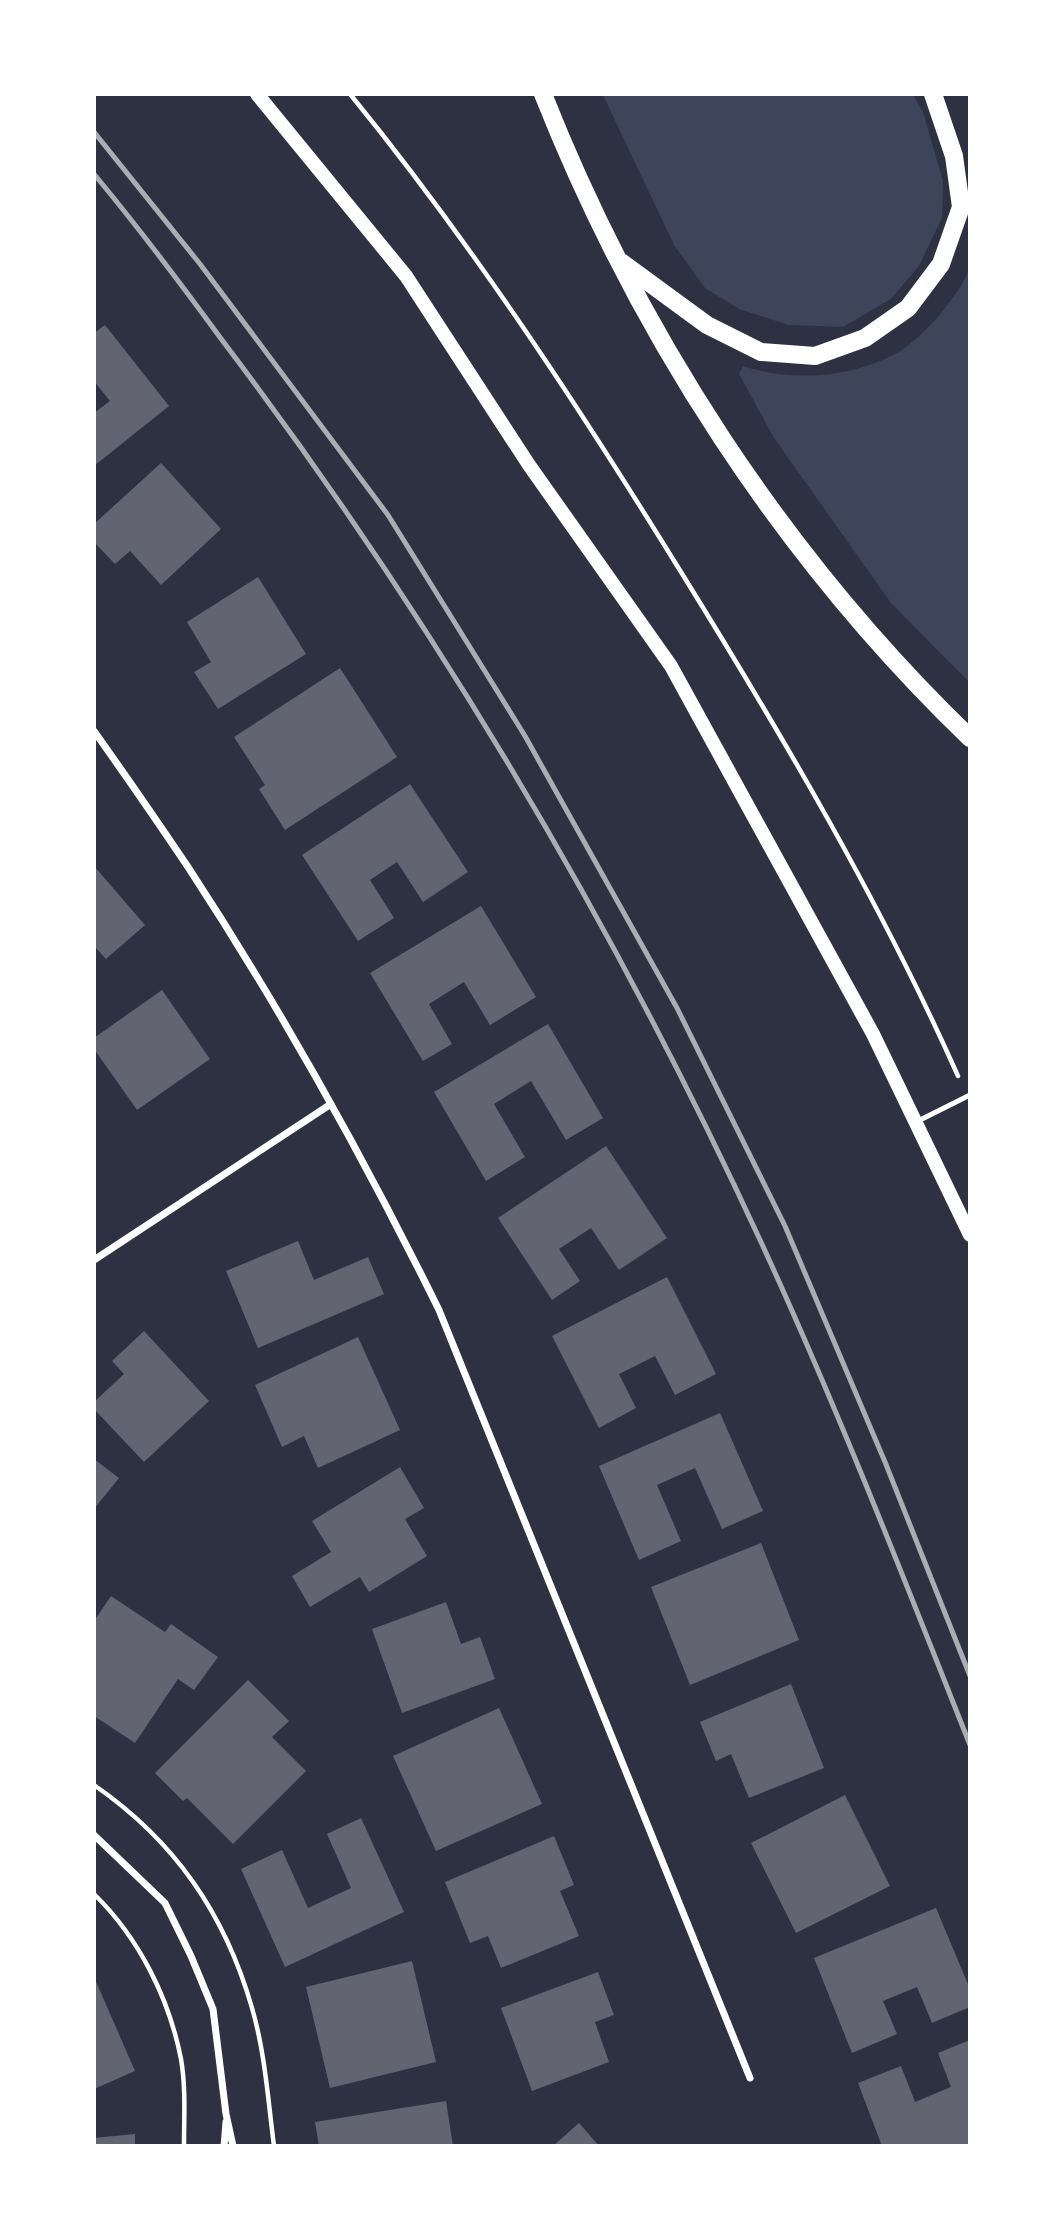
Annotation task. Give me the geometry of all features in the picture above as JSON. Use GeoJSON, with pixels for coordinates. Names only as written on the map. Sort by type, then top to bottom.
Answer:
{"type":"FeatureCollection","features":[{"type":"Feature","properties":{"kind":"main road"},"geometry":{"type":"LineString","coordinates":[[257,94],[406,276],[529,465],[671,666],[873,1034],[970,1235]]}},
{"type":"Feature","properties":{"kind":"main road"},"geometry":{"type":"LineString","coordinates":[[543,94],[616,258],[727,448],[789,534],[873,636],[970,738]]}},
{"type":"Feature","properties":{"kind":"main road"},"geometry":{"type":"LineString","coordinates":[[616,258],[707,325],[761,352],[815,356],[865,338],[908,308],[941,264],[961,207],[954,156],[933,94]]}},
{"type":"Feature","properties":{"kind":"street"},"geometry":{"type":"LineString","coordinates":[[94,731],[188,868],[331,1104],[397,1224],[439,1310],[750,2078]]}},
{"type":"Feature","properties":{"kind":"street"},"geometry":{"type":"LineString","coordinates":[[94,1260],[331,1104]]}},
{"type":"Feature","properties":{"kind":"street"},"geometry":{"type":"LineString","coordinates":[[94,1835],[165,1903],[191,1956],[214,2009],[226,2114],[233,2146]]}},
{"type":"Feature","properties":{"kind":"street"},"geometry":{"type":"LineString","coordinates":[[224,2146],[226,2114]]}},
{"type":"Feature","properties":{"kind":"lane"},"geometry":{"type":"LineString","coordinates":[[916,1123],[968,1095]]}},
{"type":"Feature","properties":{"kind":"path"},"geometry":{"type":"LineString","coordinates":[[350,94],[416,178],[539,349],[626,483],[771,718],[920,990],[968,1095]]}},
{"type":"Feature","properties":{"kind":"path"},"geometry":{"type":"LineString","coordinates":[[94,1894],[111,1910],[141,1953],[171,2019],[181,2061],[185,2098],[184,2146]]}},
{"type":"Feature","properties":{"kind":"shaded area"},"geometry":{"type":"Polygon","coordinates":[[[603,95],[913,95],[923,112],[943,181],[942,218],[919,266],[891,299],[843,327],[789,325],[739,309],[705,288],[674,245],[603,95]]]}},
{"type":"Feature","properties":{"kind":"shaded area"},"geometry":{"type":"Polygon","coordinates":[[[969,267],[969,682],[891,603],[774,438],[739,374],[743,366],[781,374],[821,375],[860,368],[897,353],[917,338],[943,310],[958,291],[969,267]]]}},
{"type":"Feature","properties":{"kind":"building"},"geometry":{"type":"Polygon","coordinates":[[[105,325],[169,406],[94,466],[94,413],[110,401],[94,381],[94,333],[105,325]]]}},
{"type":"Feature","properties":{"kind":"building"},"geometry":{"type":"Polygon","coordinates":[[[161,463],[221,529],[161,585],[130,551],[115,564],[94,542],[94,524],[161,463]]]}},
{"type":"Feature","properties":{"kind":"building"},"geometry":{"type":"Polygon","coordinates":[[[258,577],[306,654],[218,709],[194,672],[211,662],[187,622],[258,577]]]}},
{"type":"Feature","properties":{"kind":"building"},"geometry":{"type":"Polygon","coordinates":[[[340,668],[397,757],[285,830],[259,789],[265,785],[234,737],[340,668]]]}},
{"type":"Feature","properties":{"kind":"building"},"geometry":{"type":"Polygon","coordinates":[[[410,784],[468,872],[423,902],[397,862],[370,880],[394,918],[358,941],[302,855],[410,784]]]}},
{"type":"Feature","properties":{"kind":"building"},"geometry":{"type":"Polygon","coordinates":[[[94,866],[145,925],[106,959],[94,946],[94,866]]]}},
{"type":"Feature","properties":{"kind":"building"},"geometry":{"type":"Polygon","coordinates":[[[481,906],[536,997],[490,1025],[464,982],[429,1004],[452,1044],[423,1061],[370,973],[481,906]]]}},
{"type":"Feature","properties":{"kind":"building"},"geometry":{"type":"Polygon","coordinates":[[[162,990],[210,1059],[137,1110],[94,1049],[94,1038],[162,990]]]}},
{"type":"Feature","properties":{"kind":"building"},"geometry":{"type":"Polygon","coordinates":[[[548,1024],[603,1118],[566,1140],[531,1081],[494,1104],[525,1157],[486,1181],[434,1092],[548,1024]]]}},
{"type":"Feature","properties":{"kind":"building"},"geometry":{"type":"Polygon","coordinates":[[[606,1146],[667,1238],[619,1270],[591,1228],[559,1249],[580,1281],[552,1300],[498,1218],[606,1146]]]}},
{"type":"Feature","properties":{"kind":"building"},"geometry":{"type":"Polygon","coordinates":[[[298,1241],[314,1280],[368,1257],[384,1294],[258,1348],[226,1271],[298,1241]]]}},
{"type":"Feature","properties":{"kind":"building"},"geometry":{"type":"Polygon","coordinates":[[[667,1277],[716,1374],[675,1395],[655,1356],[619,1374],[636,1408],[599,1428],[552,1336],[667,1277]]]}},
{"type":"Feature","properties":{"kind":"building"},"geometry":{"type":"Polygon","coordinates":[[[144,1331],[209,1401],[144,1462],[94,1409],[94,1402],[124,1374],[112,1361],[144,1331]]]}},
{"type":"Feature","properties":{"kind":"building"},"geometry":{"type":"Polygon","coordinates":[[[358,1337],[400,1430],[318,1468],[304,1436],[282,1447],[255,1385],[358,1337]]]}},
{"type":"Feature","properties":{"kind":"building"},"geometry":{"type":"Polygon","coordinates":[[[720,1413],[763,1511],[722,1529],[695,1468],[657,1485],[681,1541],[639,1560],[599,1466],[720,1413]]]}},
{"type":"Feature","properties":{"kind":"building"},"geometry":{"type":"Polygon","coordinates":[[[94,1459],[119,1478],[94,1509],[94,1459]]]}},
{"type":"Feature","properties":{"kind":"building"},"geometry":{"type":"Polygon","coordinates":[[[400,1467],[424,1508],[405,1519],[427,1556],[369,1592],[360,1577],[310,1607],[292,1576],[331,1552],[312,1521],[400,1467]]]}},
{"type":"Feature","properties":{"kind":"building"},"geometry":{"type":"Polygon","coordinates":[[[761,1543],[799,1640],[690,1685],[651,1587],[761,1543]]]}},
{"type":"Feature","properties":{"kind":"building"},"geometry":{"type":"Polygon","coordinates":[[[111,1596],[165,1632],[171,1624],[218,1657],[194,1690],[178,1679],[135,1743],[94,1716],[94,1621],[111,1596]]]}},
{"type":"Feature","properties":{"kind":"building"},"geometry":{"type":"Polygon","coordinates":[[[446,1602],[461,1644],[480,1637],[495,1679],[402,1713],[372,1629],[446,1602]]]}},
{"type":"Feature","properties":{"kind":"building"},"geometry":{"type":"Polygon","coordinates":[[[248,1680],[289,1721],[272,1737],[306,1771],[233,1844],[187,1798],[183,1801],[155,1773],[248,1680]]]}},
{"type":"Feature","properties":{"kind":"building"},"geometry":{"type":"Polygon","coordinates":[[[791,1684],[824,1768],[749,1798],[731,1754],[716,1761],[700,1722],[791,1684]]]}},
{"type":"Feature","properties":{"kind":"building"},"geometry":{"type":"Polygon","coordinates":[[[499,1708],[542,1804],[436,1851],[393,1756],[499,1708]]]}},
{"type":"Feature","properties":{"kind":"building"},"geometry":{"type":"Polygon","coordinates":[[[845,1795],[890,1886],[796,1933],[751,1843],[845,1795]]]}},
{"type":"Feature","properties":{"kind":"building"},"geometry":{"type":"Polygon","coordinates":[[[361,1818],[404,1912],[285,1967],[241,1869],[282,1850],[308,1908],[351,1888],[327,1834],[361,1818]]]}},
{"type":"Feature","properties":{"kind":"building"},"geometry":{"type":"Polygon","coordinates":[[[554,1836],[574,1885],[560,1891],[579,1936],[501,1968],[488,1936],[470,1943],[445,1882],[554,1836]]]}},
{"type":"Feature","properties":{"kind":"building"},"geometry":{"type":"Polygon","coordinates":[[[936,1908],[970,1989],[970,2007],[932,2023],[917,1987],[883,2001],[897,2034],[852,2053],[814,1958],[936,1908]]]}},
{"type":"Feature","properties":{"kind":"building"},"geometry":{"type":"Polygon","coordinates":[[[412,1961],[436,2062],[330,2088],[306,1987],[412,1961]]]}},
{"type":"Feature","properties":{"kind":"building"},"geometry":{"type":"Polygon","coordinates":[[[598,1972],[614,2015],[595,2022],[609,2062],[532,2091],[501,2008],[598,1972]]]}},
{"type":"Feature","properties":{"kind":"building"},"geometry":{"type":"Polygon","coordinates":[[[94,1977],[135,2071],[94,2089],[94,1977]]]}},
{"type":"Feature","properties":{"kind":"building"},"geometry":{"type":"Polygon","coordinates":[[[970,2040],[970,2146],[882,2146],[858,2083],[901,2066],[915,2102],[951,2087],[938,2053],[970,2040]]]}},
{"type":"Feature","properties":{"kind":"building"},"geometry":{"type":"Polygon","coordinates":[[[446,2101],[453,2146],[319,2146],[315,2122],[446,2101]]]}},
{"type":"Feature","properties":{"kind":"building"},"geometry":{"type":"Polygon","coordinates":[[[579,2123],[599,2146],[553,2146],[579,2123]]]}},
{"type":"Feature","properties":{"kind":"building"},"geometry":{"type":"Polygon","coordinates":[[[135,2134],[135,2146],[94,2146],[94,2138],[135,2134]]]}},
{"type":"Feature","properties":{"kind":"railway"},"geometry":{"type":"LineString","coordinates":[[94,132],[200,264],[388,515],[525,736],[677,1008],[785,1226],[885,1462],[970,1676]]}},
{"type":"Feature","properties":{"kind":"railway"},"geometry":{"type":"LineString","coordinates":[[94,174],[207,319],[375,554],[516,777],[582,891],[645,1006],[761,1242],[843,1429],[970,1745]]}}]}
